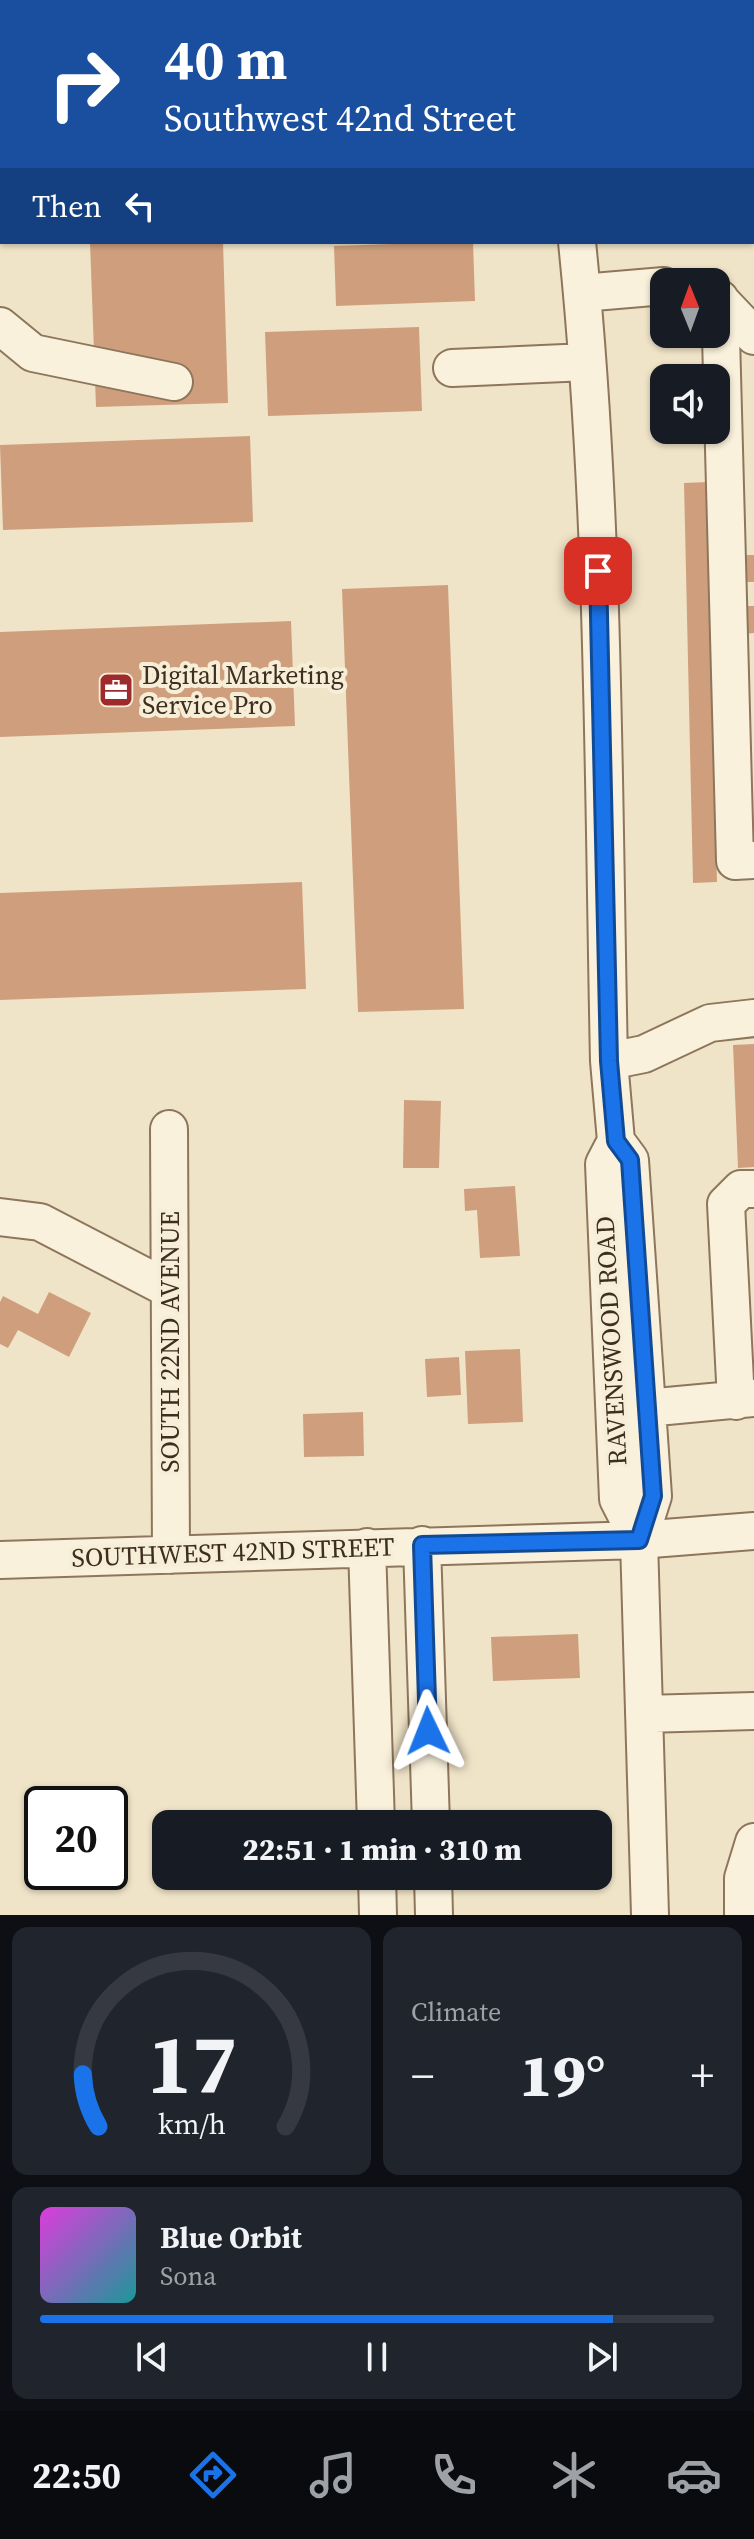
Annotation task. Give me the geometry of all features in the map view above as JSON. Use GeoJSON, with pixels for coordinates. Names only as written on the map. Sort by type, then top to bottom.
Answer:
{"type":"FeatureCollection","features":[{"type":"Feature","properties":{"kind":"street","name":"RAVENSWOOD ROAD"},"geometry":{"type":"LineString","coordinates":[[577,244],[598,541],[609,1061],[616,1141],[630,1160],[653,1496],[639,1540],[650,1915]]}},
{"type":"Feature","properties":{"kind":"street"},"geometry":{"type":"LineString","coordinates":[[582,293],[650,287]]}},
{"type":"Feature","properties":{"kind":"street"},"geometry":{"type":"LineString","coordinates":[[730,310],[754,336]]}},
{"type":"Feature","properties":{"kind":"street"},"geometry":{"type":"LineString","coordinates":[[0,326],[33,353],[174,382]]}},
{"type":"Feature","properties":{"kind":"street"},"geometry":{"type":"LineString","coordinates":[[720,348],[735,861],[754,860]]}},
{"type":"Feature","properties":{"kind":"street"},"geometry":{"type":"LineString","coordinates":[[452,368],[587,362]]}},
{"type":"Feature","properties":{"kind":"street"},"geometry":{"type":"LineString","coordinates":[[609,1061],[644,1054],[710,1023],[754,1018]]}},
{"type":"Feature","properties":{"kind":"street","name":"SOUTH 22ND AVENUE"},"geometry":{"type":"LineString","coordinates":[[169,1129],[171,1555]]}},
{"type":"Feature","properties":{"kind":"street","name":"RAVENSWOOD ROAD"},"geometry":{"type":"LineString","coordinates":[[616,1141],[604,1164],[604,1186],[618,1499],[639,1540]]}},
{"type":"Feature","properties":{"kind":"street"},"geometry":{"type":"LineString","coordinates":[[646,1408],[745,1399],[726,1204],[741,1189],[754,1189]]}},
{"type":"Feature","properties":{"kind":"street"},"geometry":{"type":"LineString","coordinates":[[0,1217],[40,1222],[169,1289]]}},
{"type":"Feature","properties":{"kind":"street","name":"SOUTHWEST 42ND STREET"},"geometry":{"type":"LineString","coordinates":[[0,1560],[639,1540],[754,1531]]}},
{"type":"Feature","properties":{"kind":"street"},"geometry":{"type":"LineString","coordinates":[[422,1545],[431,1810]]}},
{"type":"Feature","properties":{"kind":"street"},"geometry":{"type":"LineString","coordinates":[[367,1547],[376,1810]]}},
{"type":"Feature","properties":{"kind":"street"},"geometry":{"type":"LineString","coordinates":[[644,1714],[754,1711]]}},
{"type":"Feature","properties":{"kind":"street"},"geometry":{"type":"LineString","coordinates":[[743,1915],[743,1878],[754,1842]]}},
{"type":"Feature","properties":{"kind":"street"},"geometry":{"type":"LineString","coordinates":[[377,1890],[378,1915]]}},
{"type":"Feature","properties":{"kind":"street"},"geometry":{"type":"LineString","coordinates":[[433,1890],[434,1915]]}},
{"type":"Feature","properties":{"kind":"building"},"geometry":{"type":"Polygon","coordinates":[[[90,244],[223,244],[228,403],[96,407],[90,244]]]}},
{"type":"Feature","properties":{"kind":"building"},"geometry":{"type":"Polygon","coordinates":[[[473,244],[475,301],[336,306],[334,246],[473,244]]]}},
{"type":"Feature","properties":{"kind":"building"},"geometry":{"type":"Polygon","coordinates":[[[419,327],[422,411],[268,416],[265,332],[419,327]]]}},
{"type":"Feature","properties":{"kind":"building"},"geometry":{"type":"Polygon","coordinates":[[[250,436],[253,522],[3,530],[0,445],[250,436]]]}},
{"type":"Feature","properties":{"kind":"building"},"geometry":{"type":"Polygon","coordinates":[[[708,482],[717,882],[693,883],[684,483],[708,482]]]}},
{"type":"Feature","properties":{"kind":"building"},"geometry":{"type":"Polygon","coordinates":[[[741,555],[754,555],[754,582],[743,582],[741,555]]]}},
{"type":"Feature","properties":{"kind":"building"},"geometry":{"type":"Polygon","coordinates":[[[448,585],[464,1009],[358,1012],[342,589],[448,585]]]}},
{"type":"Feature","properties":{"kind":"building"},"geometry":{"type":"Polygon","coordinates":[[[744,606],[754,606],[754,633],[745,634],[744,606]]]}},
{"type":"Feature","properties":{"kind":"building"},"geometry":{"type":"Polygon","coordinates":[[[291,621],[295,726],[0,737],[0,632],[291,621]]]}},
{"type":"Feature","properties":{"kind":"building"},"geometry":{"type":"Polygon","coordinates":[[[302,882],[306,989],[0,1000],[0,893],[302,882]]]}},
{"type":"Feature","properties":{"kind":"building"},"geometry":{"type":"Polygon","coordinates":[[[754,1044],[754,1167],[738,1168],[733,1045],[754,1044]]]}},
{"type":"Feature","properties":{"kind":"building"},"geometry":{"type":"Polygon","coordinates":[[[404,1100],[441,1101],[439,1168],[403,1168],[404,1100]]]}},
{"type":"Feature","properties":{"kind":"building"},"geometry":{"type":"Polygon","coordinates":[[[515,1186],[520,1256],[480,1258],[477,1210],[465,1211],[464,1189],[515,1186]]]}},
{"type":"Feature","properties":{"kind":"building"},"geometry":{"type":"Polygon","coordinates":[[[49,1292],[91,1313],[69,1357],[18,1330],[8,1348],[0,1344],[0,1302],[3,1296],[38,1314],[49,1292]]]}},
{"type":"Feature","properties":{"kind":"building"},"geometry":{"type":"Polygon","coordinates":[[[520,1349],[523,1422],[468,1424],[465,1351],[520,1349]]]}},
{"type":"Feature","properties":{"kind":"building"},"geometry":{"type":"Polygon","coordinates":[[[459,1357],[461,1395],[427,1397],[425,1359],[459,1357]]]}},
{"type":"Feature","properties":{"kind":"building"},"geometry":{"type":"Polygon","coordinates":[[[363,1412],[364,1456],[304,1457],[303,1414],[363,1412]]]}},
{"type":"Feature","properties":{"kind":"building"},"geometry":{"type":"Polygon","coordinates":[[[578,1634],[580,1678],[493,1681],[491,1637],[578,1634]]]}},
{"type":"Feature","properties":{"kind":"place","name":"Digital Marketing Service Pro"},"geometry":{"type":"Point","coordinates":[116,690]}},
{"type":"Feature","properties":{"kind":"route"},"geometry":{"type":"LineString","coordinates":[[428,1731],[422,1545],[639,1540],[653,1496],[630,1160],[616,1141],[609,1061],[598,571]]}}]}
